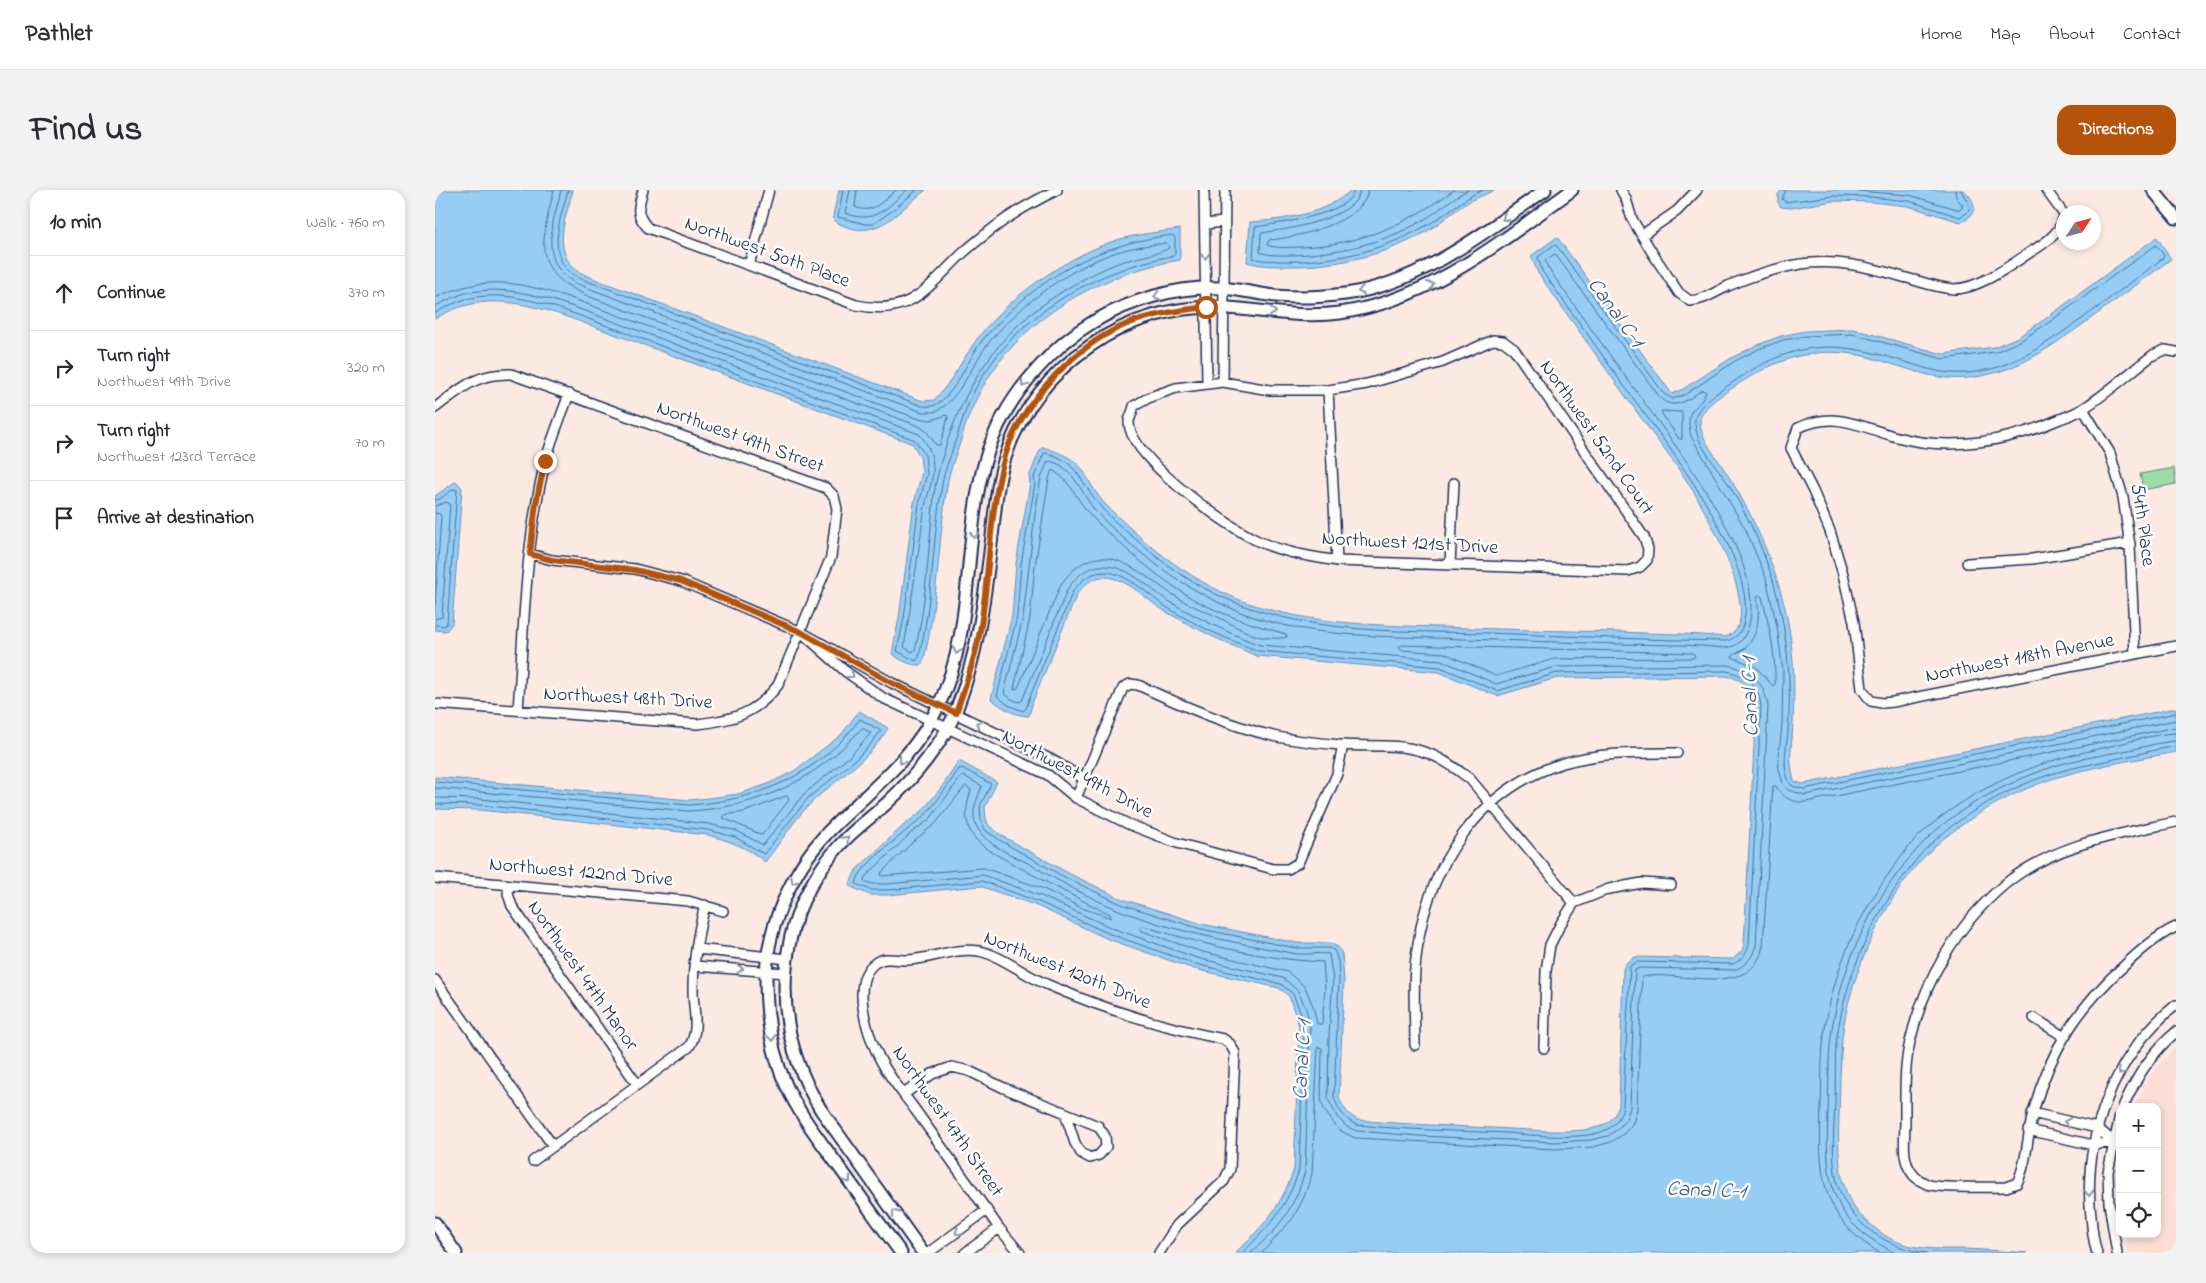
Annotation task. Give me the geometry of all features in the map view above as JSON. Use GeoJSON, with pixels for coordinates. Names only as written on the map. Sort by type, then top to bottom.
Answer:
{"type":"FeatureCollection","features":[{"type":"Feature","properties":{"kind":"street","name":"Northwest 50th Place"},"geometry":{"type":"LineString","coordinates":[[643,190],[638,208],[640,219],[648,228],[856,305],[872,308],[887,308],[905,303],[922,293],[963,253],[993,228],[1057,190]]}},
{"type":"Feature","properties":{"kind":"street"},"geometry":{"type":"LineString","coordinates":[[749,265],[769,190]]}},
{"type":"Feature","properties":{"kind":"street"},"geometry":{"type":"LineString","coordinates":[[1204,190],[1207,384],[1223,382],[1270,390],[1328,390],[1337,561]]}},
{"type":"Feature","properties":{"kind":"street"},"geometry":{"type":"LineString","coordinates":[[1223,382],[1225,190]]}},
{"type":"Feature","properties":{"kind":"street"},"geometry":{"type":"LineString","coordinates":[[901,1253],[806,1122],[784,1081],[773,1046],[767,1003],[766,972],[784,899],[805,861],[820,840],[835,824],[893,771],[931,722],[939,705],[951,676],[963,626],[979,491],[985,462],[995,432],[1007,409],[1025,381],[1052,353],[1095,321],[1125,306],[1171,293],[1205,288],[1225,288],[1273,296],[1297,297],[1368,290],[1417,272],[1434,263],[1493,227],[1545,190]]}},
{"type":"Feature","properties":{"kind":"street"},"geometry":{"type":"LineString","coordinates":[[923,1253],[821,1110],[807,1087],[790,1041],[785,999],[785,973],[791,934],[800,908],[810,887],[829,857],[853,832],[909,782],[926,761],[956,713],[974,661],[981,624],[997,495],[1005,456],[1030,404],[1087,347],[1135,321],[1164,312],[1206,307],[1301,315],[1330,314],[1371,306],[1402,297],[1438,282],[1459,270],[1572,190]]}},
{"type":"Feature","properties":{"kind":"street"},"geometry":{"type":"LineString","coordinates":[[1621,190],[1632,219],[1679,293],[1690,301],[1702,301],[1727,286],[1759,274],[1810,264],[1833,263],[1871,267],[1932,285],[1956,289],[1976,284],[2004,270],[2056,232]]}},
{"type":"Feature","properties":{"kind":"street"},"geometry":{"type":"LineString","coordinates":[[1642,235],[1677,211],[1697,190]]}},
{"type":"Feature","properties":{"kind":"street"},"geometry":{"type":"LineString","coordinates":[[2046,190],[2058,205]]}},
{"type":"Feature","properties":{"kind":"street"},"geometry":{"type":"LineString","coordinates":[[2153,190],[2176,218]]}},
{"type":"Feature","properties":{"kind":"street"},"geometry":{"type":"LineString","coordinates":[[1205,224],[1224,222]]}},
{"type":"Feature","properties":{"kind":"street","name":"Northwest 52nd Court"},"geometry":{"type":"LineString","coordinates":[[1328,390],[1402,376],[1443,362],[1487,342],[1493,340],[1503,341],[1513,349],[1644,537],[1648,549],[1647,560]]}},
{"type":"Feature","properties":{"kind":"street"},"geometry":{"type":"LineString","coordinates":[[2083,409],[2153,355],[2165,350],[2176,352]]}},
{"type":"Feature","properties":{"kind":"street","name":"Northwest 49th Street"},"geometry":{"type":"LineString","coordinates":[[435,408],[471,382],[483,376],[511,374],[826,488],[833,496],[837,509],[831,557],[801,632]]}},
{"type":"Feature","properties":{"kind":"street","name":"Northwest 121st Drive"},"geometry":{"type":"LineString","coordinates":[[1207,384],[1176,388],[1150,397],[1134,406],[1129,422],[1136,440],[1159,470],[1186,494],[1221,520],[1253,539],[1292,553],[1337,561],[1628,571],[1640,567],[1647,560]]}},
{"type":"Feature","properties":{"kind":"street"},"geometry":{"type":"LineString","coordinates":[[518,710],[530,554],[536,503],[545,461],[569,394]]}},
{"type":"Feature","properties":{"kind":"street","name":"Northwest 118th Avenue"},"geometry":{"type":"LineString","coordinates":[[2083,409],[2041,427],[1993,441],[1943,444],[1897,438],[1846,420],[1810,422],[1798,428],[1793,437],[1791,448],[1813,491],[1830,531],[1843,574],[1854,622],[1862,690],[1871,701],[1893,702],[2176,646]]}},
{"type":"Feature","properties":{"kind":"street","name":"54th Place"},"geometry":{"type":"LineString","coordinates":[[2083,409],[2110,453],[2123,497],[2130,543],[2135,654]]}},
{"type":"Feature","properties":{"kind":"street"},"geometry":{"type":"LineString","coordinates":[[1450,565],[1454,484]]}},
{"type":"Feature","properties":{"kind":"street"},"geometry":{"type":"LineString","coordinates":[[1967,563],[2032,559],[2130,543]]}},
{"type":"Feature","properties":{"kind":"street","name":"Northwest 49th Drive"},"geometry":{"type":"LineString","coordinates":[[530,554],[552,560],[635,570],[681,581],[801,632],[892,683],[1052,760],[1084,779]]}},
{"type":"Feature","properties":{"kind":"street","name":"Northwest 49th Drive"},"geometry":{"type":"LineString","coordinates":[[801,632],[845,671],[883,698],[1047,775],[1076,798],[1128,824],[1177,843],[1273,869],[1288,868],[1298,863],[1315,828],[1337,774],[1343,745]]}},
{"type":"Feature","properties":{"kind":"street","name":"Northwest 48th Drive"},"geometry":{"type":"LineString","coordinates":[[435,704],[697,724],[727,721],[767,700],[778,686],[801,632]]}},
{"type":"Feature","properties":{"kind":"street"},"geometry":{"type":"LineString","coordinates":[[1076,798],[1123,688],[1130,684],[1138,685],[1214,717],[1273,736],[1343,745],[1400,746],[1425,752],[1449,764],[1470,779],[1574,903]]}},
{"type":"Feature","properties":{"kind":"street"},"geometry":{"type":"LineString","coordinates":[[1415,1045],[1416,952],[1429,896],[1453,848],[1491,802],[1524,780],[1563,763],[1604,755],[1677,753]]}},
{"type":"Feature","properties":{"kind":"street"},"geometry":{"type":"LineString","coordinates":[[2176,822],[2101,838],[2047,857],[2004,885],[1972,918],[1947,950],[1925,993],[1909,1044],[1905,1102],[1905,1160],[1912,1174],[1928,1185],[2006,1187],[2017,1183],[2021,1173],[2032,1113],[2049,1066],[2063,1036],[2101,986],[2137,954],[2176,927]]}},
{"type":"Feature","properties":{"kind":"street","name":"Northwest 122nd Drive"},"geometry":{"type":"LineString","coordinates":[[435,878],[468,879],[509,885],[688,901],[723,911]]}},
{"type":"Feature","properties":{"kind":"street"},"geometry":{"type":"LineString","coordinates":[[1544,1048],[1545,972],[1551,945],[1560,925],[1574,903],[1609,889],[1641,883],[1671,885]]}},
{"type":"Feature","properties":{"kind":"street","name":"Northwest 47th Manor"},"geometry":{"type":"LineString","coordinates":[[509,885],[508,894],[512,906],[637,1084]]}},
{"type":"Feature","properties":{"kind":"street"},"geometry":{"type":"LineString","coordinates":[[533,1161],[689,1047],[694,1039],[693,990],[697,949],[705,905]]}},
{"type":"Feature","properties":{"kind":"street"},"geometry":{"type":"LineString","coordinates":[[697,949],[787,959]]}},
{"type":"Feature","properties":{"kind":"street","name":"Northwest 120th Drive"},"geometry":{"type":"LineString","coordinates":[[865,974],[875,962],[889,958],[908,960],[959,950],[980,951],[1001,960],[1044,984],[1096,1005],[1153,1023],[1223,1039],[1230,1044],[1235,1053],[1230,1169],[1224,1181],[1177,1225],[1159,1253]]}},
{"type":"Feature","properties":{"kind":"street"},"geometry":{"type":"LineString","coordinates":[[695,966],[785,973]]}},
{"type":"Feature","properties":{"kind":"street","name":"Northwest 47th Street"},"geometry":{"type":"LineString","coordinates":[[865,974],[862,990],[863,1015],[878,1056],[999,1228],[1020,1253]]}},
{"type":"Feature","properties":{"kind":"street"},"geometry":{"type":"LineString","coordinates":[[435,980],[553,1146]]}},
{"type":"Feature","properties":{"kind":"street"},"geometry":{"type":"LineString","coordinates":[[2097,1253],[2094,1244],[2088,1192],[2093,1145],[2097,1128],[2109,1094],[2119,1074],[2149,1032],[2176,1005]]}},
{"type":"Feature","properties":{"kind":"street"},"geometry":{"type":"LineString","coordinates":[[2034,1018],[2063,1036]]}},
{"type":"Feature","properties":{"kind":"street"},"geometry":{"type":"LineString","coordinates":[[2125,1103],[2146,1066],[2176,1032]]}},
{"type":"Feature","properties":{"kind":"street"},"geometry":{"type":"LineString","coordinates":[[904,1094],[932,1074],[952,1067],[969,1072],[1098,1126],[1105,1136],[1105,1147],[1099,1155],[1090,1158],[1081,1153],[1075,1143],[1065,1113]]}},
{"type":"Feature","properties":{"kind":"street"},"geometry":{"type":"LineString","coordinates":[[2032,1113],[2097,1128],[2114,1142]]}},
{"type":"Feature","properties":{"kind":"street"},"geometry":{"type":"LineString","coordinates":[[2046,1135],[2050,1118]]}},
{"type":"Feature","properties":{"kind":"street"},"geometry":{"type":"LineString","coordinates":[[2028,1130],[2093,1145],[2114,1142]]}},
{"type":"Feature","properties":{"kind":"street"},"geometry":{"type":"LineString","coordinates":[[2116,1133],[2108,1172],[2109,1204],[2117,1253]]}},
{"type":"Feature","properties":{"kind":"street"},"geometry":{"type":"LineString","coordinates":[[928,1253],[987,1210]]}},
{"type":"Feature","properties":{"kind":"street"},"geometry":{"type":"LineString","coordinates":[[435,1223],[456,1253]]}},
{"type":"Feature","properties":{"kind":"street"},"geometry":{"type":"LineString","coordinates":[[965,1253],[999,1228]]}},
{"type":"Feature","properties":{"kind":"shaded area"},"geometry":{"type":"Polygon","coordinates":[[[2176,1046],[2176,1253],[2128,1253],[2126,1238],[2161,1238],[2161,1103],[2136,1103],[2156,1068],[2176,1046]]]}},
{"type":"Feature","properties":{"kind":"green space"},"geometry":{"type":"Polygon","coordinates":[[[2174,468],[2176,484],[2143,490],[2140,474],[2174,468]]]}},
{"type":"Feature","properties":{"kind":"water"},"geometry":{"type":"Polygon","coordinates":[[[435,190],[573,190],[562,239],[566,257],[578,271],[600,281],[923,401],[934,400],[941,393],[980,335],[1008,305],[1063,265],[1101,246],[1120,239],[1180,229],[1180,260],[1148,267],[1117,277],[1087,290],[1059,307],[1033,327],[1010,349],[990,375],[970,413],[949,475],[929,638],[924,659],[921,665],[917,665],[901,660],[892,653],[899,618],[914,503],[922,472],[920,457],[913,444],[547,310],[509,303],[490,302],[472,304],[453,310],[435,319],[435,190]]]}},
{"type":"Feature","properties":{"kind":"water"},"geometry":{"type":"Polygon","coordinates":[[[839,190],[926,190],[884,223],[862,230],[849,228],[834,221],[833,215],[839,190]]]}},
{"type":"Feature","properties":{"kind":"water"},"geometry":{"type":"Polygon","coordinates":[[[1351,190],[1494,190],[1458,208],[1432,228],[1411,240],[1365,257],[1301,266],[1253,264],[1247,262],[1250,222],[1276,220],[1317,210],[1341,198],[1351,190]]]}},
{"type":"Feature","properties":{"kind":"water"},"geometry":{"type":"Polygon","coordinates":[[[1782,190],[1963,190],[1971,198],[1974,207],[1971,215],[1961,222],[1908,206],[1871,202],[1833,201],[1791,208],[1781,207],[1778,203],[1778,194],[1782,190]]]}},
{"type":"Feature","properties":{"kind":"water","name":"Canal C-1"},"geometry":{"type":"Polygon","coordinates":[[[1557,237],[1672,394],[1733,357],[1757,345],[1781,336],[1805,331],[1853,329],[1943,354],[1994,347],[2018,337],[2045,319],[2157,237],[2171,259],[2062,339],[2031,358],[1998,372],[1966,378],[1939,377],[1860,355],[1821,353],[1803,355],[1785,360],[1749,377],[1707,407],[1700,421],[1705,439],[1733,483],[1759,534],[1774,570],[1785,608],[1794,679],[1791,759],[1794,781],[1803,784],[2176,708],[2176,752],[2120,762],[2048,780],[1997,803],[1965,823],[1936,845],[1902,884],[1887,908],[1862,961],[1853,988],[1842,1039],[1839,1129],[1841,1173],[1850,1201],[1858,1213],[1876,1229],[1897,1242],[1932,1249],[2027,1253],[1235,1253],[1271,1215],[1289,1183],[1294,1169],[1299,1026],[1289,996],[1279,988],[1194,969],[1108,939],[1037,906],[980,886],[870,895],[849,886],[856,870],[904,825],[922,811],[941,788],[959,761],[997,782],[985,807],[989,826],[1004,837],[1068,873],[1122,899],[1202,924],[1297,943],[1330,943],[1338,947],[1342,954],[1344,980],[1339,1097],[1346,1111],[1358,1120],[1558,1131],[1594,1128],[1609,1121],[1619,1105],[1623,969],[1626,963],[1635,957],[1733,959],[1742,951],[1744,944],[1756,707],[1753,695],[1743,682],[1726,676],[1557,678],[1497,696],[1439,672],[1257,656],[1179,619],[1130,586],[1113,578],[1105,577],[1096,578],[1089,582],[1077,594],[1033,701],[1029,716],[1013,713],[991,699],[1012,616],[1016,563],[1030,483],[1029,477],[1043,447],[1060,453],[1081,467],[1097,494],[1107,506],[1151,546],[1183,570],[1217,590],[1260,607],[1310,618],[1361,624],[1686,634],[1725,637],[1737,628],[1741,613],[1738,592],[1721,545],[1702,506],[1683,476],[1538,273],[1531,256],[1557,237]]]}},
{"type":"Feature","properties":{"kind":"water"},"geometry":{"type":"Polygon","coordinates":[[[456,481],[462,488],[452,624],[446,631],[435,630],[435,496],[456,481]]]}},
{"type":"Feature","properties":{"kind":"water"},"geometry":{"type":"Polygon","coordinates":[[[859,711],[888,728],[864,758],[806,808],[765,862],[752,852],[738,845],[708,835],[480,810],[435,809],[435,777],[690,800],[738,794],[768,784],[794,771],[841,735],[859,711]]]}},
{"type":"Feature","properties":{"kind":"route"},"geometry":{"type":"LineString","coordinates":[[545,461],[536,503],[530,554],[552,560],[635,570],[681,581],[783,626],[801,632],[892,683],[956,713],[974,661],[981,624],[997,495],[1005,456],[1030,404],[1087,347],[1112,332],[1135,321],[1164,312],[1206,307]]}}]}
